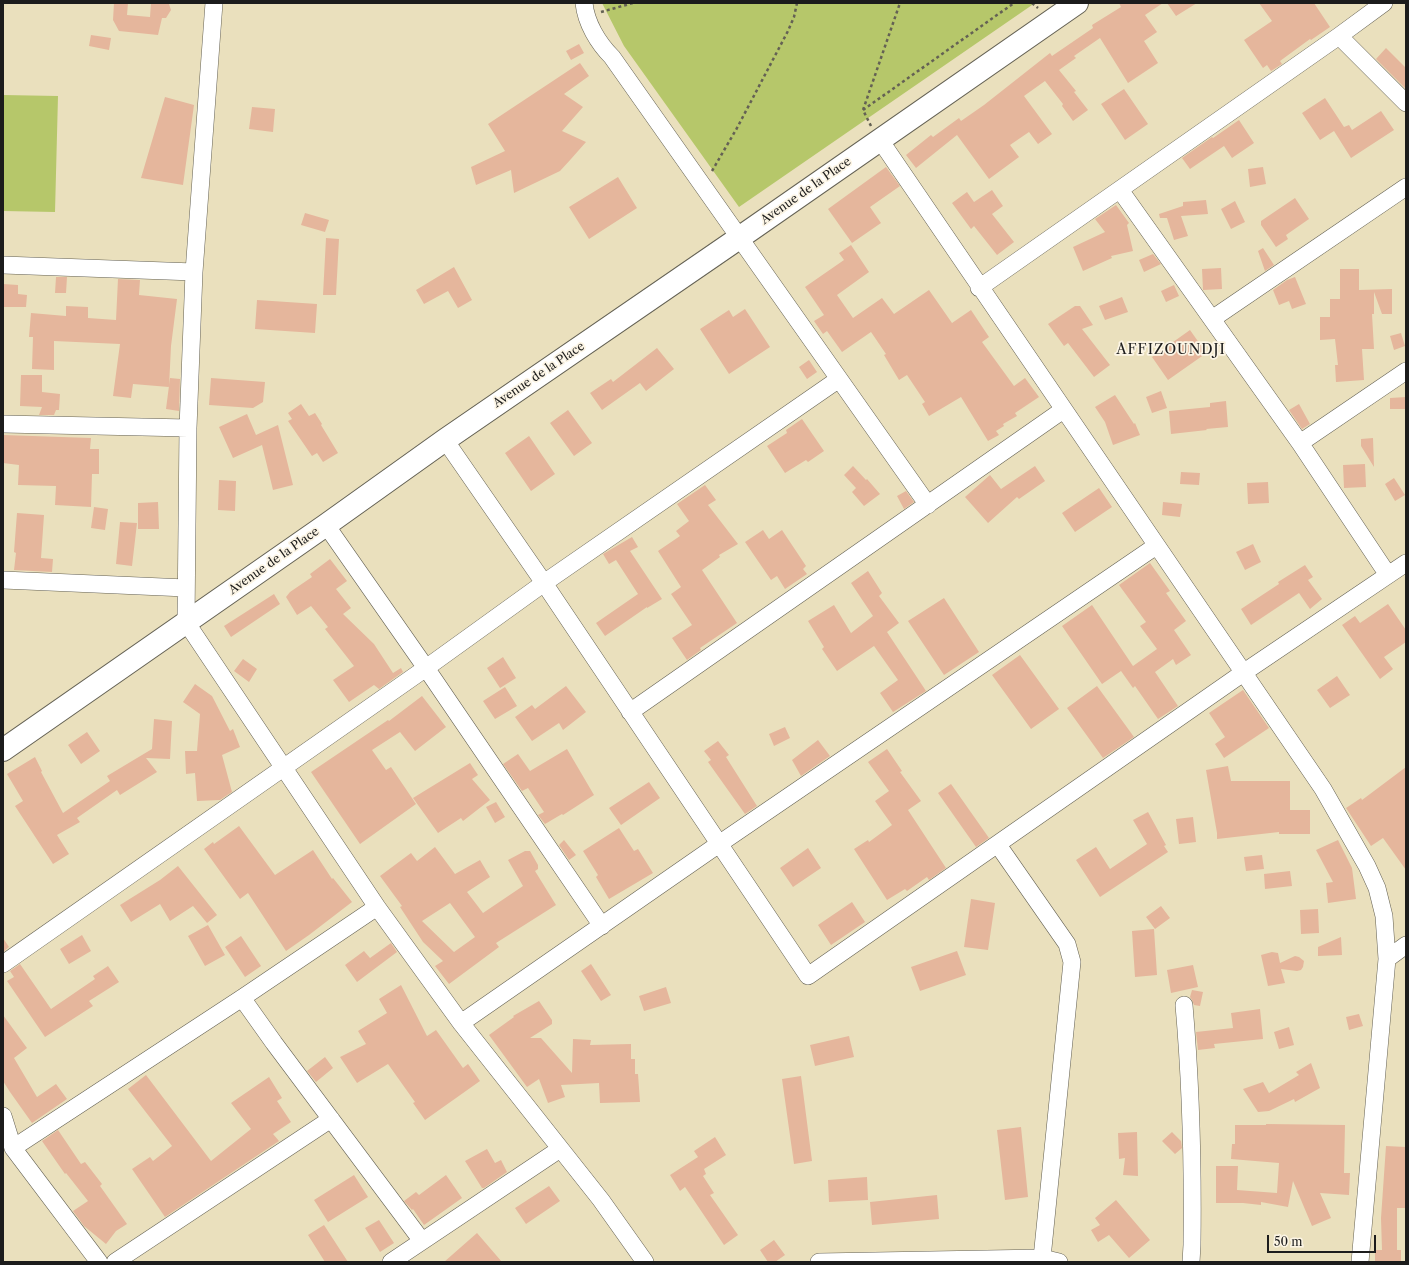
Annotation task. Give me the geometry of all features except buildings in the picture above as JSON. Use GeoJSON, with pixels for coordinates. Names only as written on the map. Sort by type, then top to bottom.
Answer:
{"type":"FeatureCollection","features":[{"type":"Feature","properties":{"kind":"street"},"geometry":{"type":"LineString","coordinates":[[214,3],[194,272],[188,428],[186,622],[377,907],[461,1023],[601,1200],[645,1262]]}},
{"type":"Feature","properties":{"kind":"street","name":"Avenue de la Place"},"geometry":{"type":"LineString","coordinates":[[3,750],[326,525],[445,440],[1077,3]]}},
{"type":"Feature","properties":{"kind":"street"},"geometry":{"type":"LineString","coordinates":[[979,288],[1384,3]]}},
{"type":"Feature","properties":{"kind":"street"},"geometry":{"type":"LineString","coordinates":[[585,9],[598,41],[612,57],[928,505]]}},
{"type":"Feature","properties":{"kind":"street"},"geometry":{"type":"LineString","coordinates":[[1339,36],[1406,103]]}},
{"type":"Feature","properties":{"kind":"street"},"geometry":{"type":"LineString","coordinates":[[880,140],[979,288],[1323,789],[1367,866],[1377,888],[1384,916],[1387,959],[1360,1262]]}},
{"type":"Feature","properties":{"kind":"street"},"geometry":{"type":"LineString","coordinates":[[1212,319],[1406,188]]}},
{"type":"Feature","properties":{"kind":"street"},"geometry":{"type":"LineString","coordinates":[[1120,190],[1300,443],[1388,575]]}},
{"type":"Feature","properties":{"kind":"street"},"geometry":{"type":"LineString","coordinates":[[3,265],[194,272]]}},
{"type":"Feature","properties":{"kind":"street"},"geometry":{"type":"LineString","coordinates":[[1300,443],[1406,371]]}},
{"type":"Feature","properties":{"kind":"street"},"geometry":{"type":"LineString","coordinates":[[3,964],[426,668],[544,583],[839,379]]}},
{"type":"Feature","properties":{"kind":"street"},"geometry":{"type":"LineString","coordinates":[[630,712],[1063,410]]}},
{"type":"Feature","properties":{"kind":"street"},"geometry":{"type":"LineString","coordinates":[[3,424],[188,428]]}},
{"type":"Feature","properties":{"kind":"street"},"geometry":{"type":"LineString","coordinates":[[445,440],[544,583],[808,976],[1243,673],[1406,563]]}},
{"type":"Feature","properties":{"kind":"street"},"geometry":{"type":"LineString","coordinates":[[326,525],[426,668],[602,926]]}},
{"type":"Feature","properties":{"kind":"street"},"geometry":{"type":"LineString","coordinates":[[461,1023],[718,844],[1156,546]]}},
{"type":"Feature","properties":{"kind":"street"},"geometry":{"type":"LineString","coordinates":[[3,580],[186,588]]}},
{"type":"Feature","properties":{"kind":"street"},"geometry":{"type":"LineString","coordinates":[[998,845],[1067,944],[1072,962],[1042,1258]]}},
{"type":"Feature","properties":{"kind":"street"},"geometry":{"type":"LineString","coordinates":[[13,1148],[242,998],[377,907]]}},
{"type":"Feature","properties":{"kind":"street"},"geometry":{"type":"LineString","coordinates":[[1387,959],[1406,945]]}},
{"type":"Feature","properties":{"kind":"street"},"geometry":{"type":"LineString","coordinates":[[242,998],[422,1241]]}},
{"type":"Feature","properties":{"kind":"street"},"geometry":{"type":"LineString","coordinates":[[1184,1005],[1192,1139],[1191,1262]]}},
{"type":"Feature","properties":{"kind":"street"},"geometry":{"type":"LineString","coordinates":[[3,1116],[13,1148],[99,1262]]}},
{"type":"Feature","properties":{"kind":"street"},"geometry":{"type":"LineString","coordinates":[[115,1262],[331,1119]]}},
{"type":"Feature","properties":{"kind":"street"},"geometry":{"type":"LineString","coordinates":[[391,1262],[560,1149]]}},
{"type":"Feature","properties":{"kind":"street"},"geometry":{"type":"LineString","coordinates":[[819,1262],[1042,1258],[1059,1262]]}},
{"type":"Feature","properties":{"kind":"path"},"geometry":{"type":"LineString","coordinates":[[585,9],[633,3]]}},
{"type":"Feature","properties":{"kind":"path"},"geometry":{"type":"LineString","coordinates":[[712,171],[786,37],[794,17],[797,3]]}},
{"type":"Feature","properties":{"kind":"path"},"geometry":{"type":"LineString","coordinates":[[880,140],[863,110],[900,3]]}},
{"type":"Feature","properties":{"kind":"path"},"geometry":{"type":"LineString","coordinates":[[863,110],[1014,3]]}},
{"type":"Feature","properties":{"kind":"green space"},"geometry":{"type":"Polygon","coordinates":[[[602,3],[1035,3],[739,207],[624,46],[602,3]]]}},
{"type":"Feature","properties":{"kind":"green space"},"geometry":{"type":"Polygon","coordinates":[[[3,95],[58,96],[55,212],[3,211],[3,95]]]}},
{"type":"Feature","properties":{"kind":"district","name":"AFFIZOUNDJI"},"geometry":{"type":"Point","coordinates":[1171,350]}}]}
